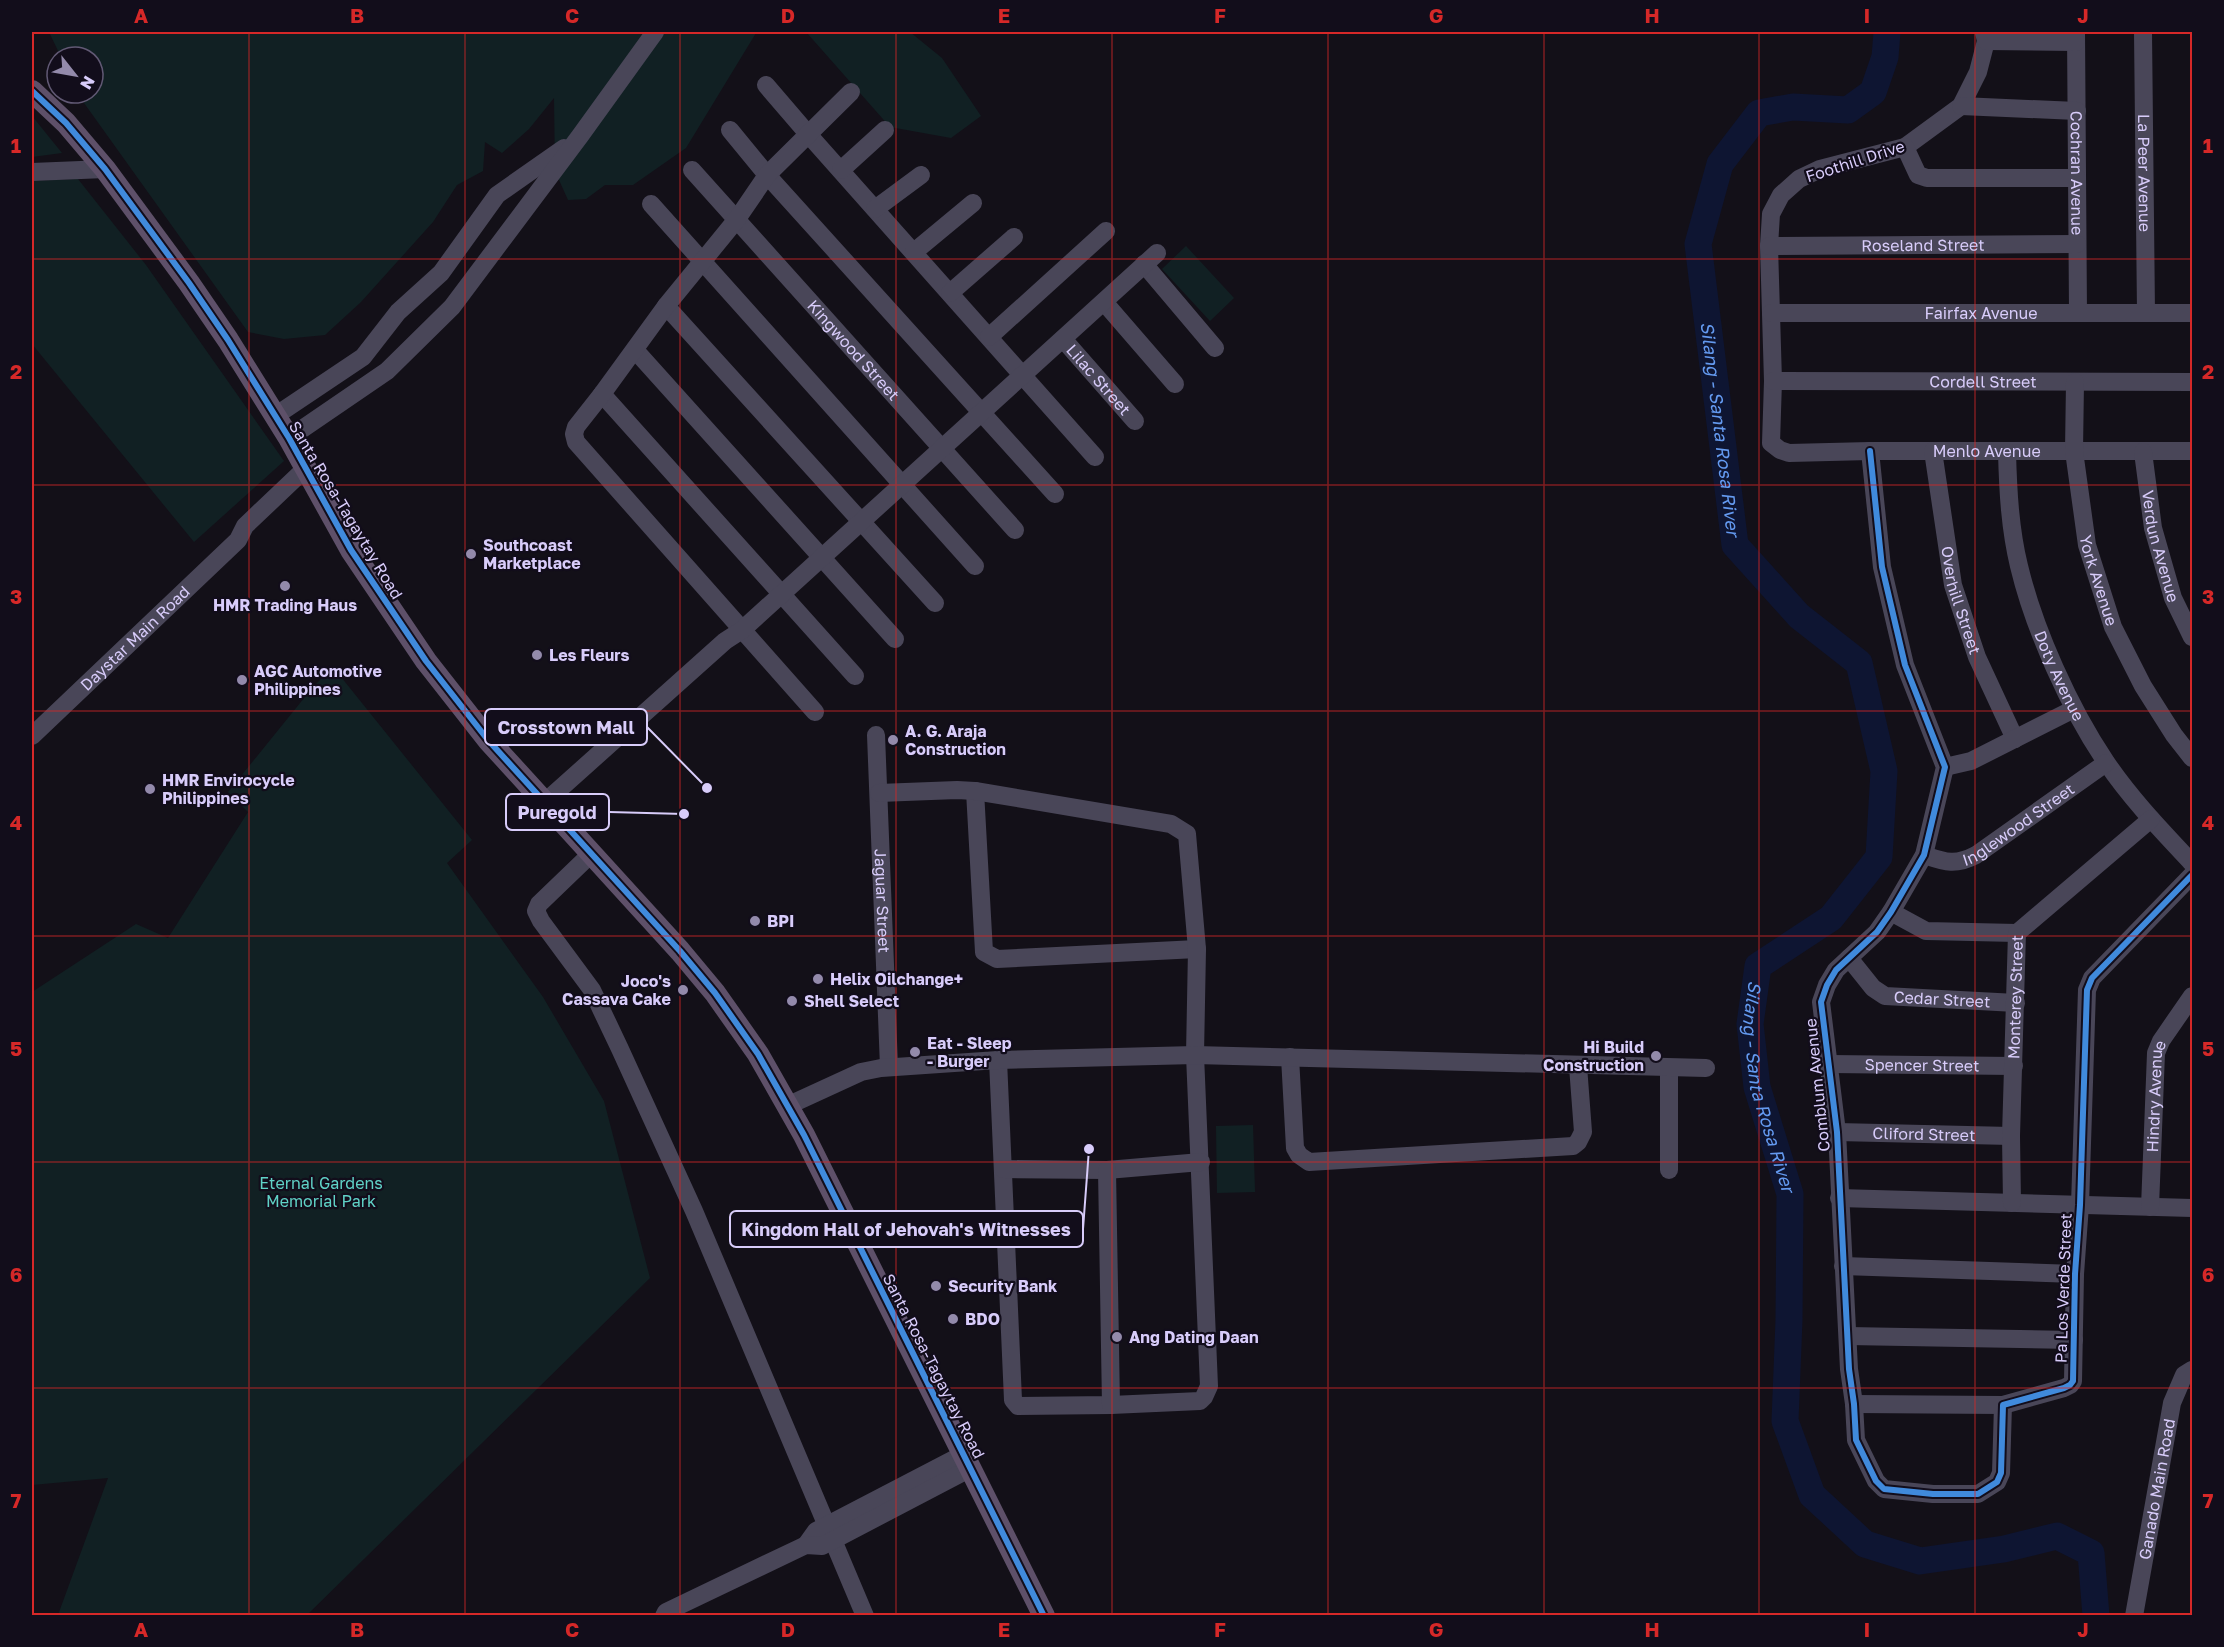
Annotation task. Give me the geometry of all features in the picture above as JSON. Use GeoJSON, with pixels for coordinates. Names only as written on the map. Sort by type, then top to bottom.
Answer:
{"type":"FeatureCollection","features":[{"type":"Feature","properties":{"kind":"main road","name":"Santa Rosa-Tagaytay Road"},"geometry":{"type":"LineString","coordinates":[[32,91],[66,123],[105,169],[189,283],[228,340],[289,438],[351,550],[406,634],[481,732],[680,951],[715,993],[758,1054],[791,1112],[1044,1616]]}},
{"type":"Feature","properties":{"kind":"street"},"geometry":{"type":"LineString","coordinates":[[289,438],[387,371],[452,307],[655,32]]}},
{"type":"Feature","properties":{"kind":"street","name":"La Peer Avenue"},"geometry":{"type":"LineString","coordinates":[[2143,32],[2146,313]]}},
{"type":"Feature","properties":{"kind":"street"},"geometry":{"type":"LineString","coordinates":[[1985,36],[2076,37]]}},
{"type":"Feature","properties":{"kind":"street","name":"Foothill Drive"},"geometry":{"type":"LineString","coordinates":[[1780,450],[1771,443],[1773,381],[1770,313],[1771,214],[1781,195],[1799,179],[1820,169],[1905,147],[1961,106],[1978,72],[1985,36]]}},
{"type":"Feature","properties":{"kind":"street","name":"Cochran Avenue"},"geometry":{"type":"LineString","coordinates":[[2076,37],[2078,313]]}},
{"type":"Feature","properties":{"kind":"street"},"geometry":{"type":"LineString","coordinates":[[766,85],[1095,457]]}},
{"type":"Feature","properties":{"kind":"street"},"geometry":{"type":"LineString","coordinates":[[815,712],[576,442],[574,434],[576,427],[666,306],[737,219],[767,175],[851,92]]}},
{"type":"Feature","properties":{"kind":"street"},"geometry":{"type":"LineString","coordinates":[[1961,106],[2077,111]]}},
{"type":"Feature","properties":{"kind":"street"},"geometry":{"type":"LineString","coordinates":[[730,130],[767,175],[1055,494]]}},
{"type":"Feature","properties":{"kind":"street"},"geometry":{"type":"LineString","coordinates":[[841,170],[885,130]]}},
{"type":"Feature","properties":{"kind":"street"},"geometry":{"type":"LineString","coordinates":[[275,416],[363,357],[398,312],[441,273],[497,195],[580,136]]}},
{"type":"Feature","properties":{"kind":"street"},"geometry":{"type":"LineString","coordinates":[[1905,147],[1918,175],[1927,178],[2077,177]]}},
{"type":"Feature","properties":{"kind":"street"},"geometry":{"type":"LineString","coordinates":[[32,172],[105,169]]}},
{"type":"Feature","properties":{"kind":"street","name":"Kingwood Street"},"geometry":{"type":"LineString","coordinates":[[692,170],[1015,530]]}},
{"type":"Feature","properties":{"kind":"street"},"geometry":{"type":"LineString","coordinates":[[875,209],[921,175]]}},
{"type":"Feature","properties":{"kind":"street"},"geometry":{"type":"LineString","coordinates":[[914,252],[973,203]]}},
{"type":"Feature","properties":{"kind":"street"},"geometry":{"type":"LineString","coordinates":[[651,204],[975,566]]}},
{"type":"Feature","properties":{"kind":"street"},"geometry":{"type":"LineString","coordinates":[[989,337],[1106,231]]}},
{"type":"Feature","properties":{"kind":"street"},"geometry":{"type":"LineString","coordinates":[[950,293],[1014,237]]}},
{"type":"Feature","properties":{"kind":"street","name":"Roseland Street"},"geometry":{"type":"LineString","coordinates":[[1770,246],[2078,244]]}},
{"type":"Feature","properties":{"kind":"street"},"geometry":{"type":"LineString","coordinates":[[544,802],[725,641],[742,630],[1150,259],[1215,348]]}},
{"type":"Feature","properties":{"kind":"street"},"geometry":{"type":"LineString","coordinates":[[1104,302],[1175,384]]}},
{"type":"Feature","properties":{"kind":"street"},"geometry":{"type":"LineString","coordinates":[[666,306],[935,603]]}},
{"type":"Feature","properties":{"kind":"street","name":"Fairfax Avenue"},"geometry":{"type":"LineString","coordinates":[[1770,313],[2193,313]]}},
{"type":"Feature","properties":{"kind":"street","name":"Lilac Street"},"geometry":{"type":"LineString","coordinates":[[1063,339],[1135,421]]}},
{"type":"Feature","properties":{"kind":"street"},"geometry":{"type":"LineString","coordinates":[[635,350],[895,639]]}},
{"type":"Feature","properties":{"kind":"street","name":"Cordell Street"},"geometry":{"type":"LineString","coordinates":[[1773,381],[2193,382]]}},
{"type":"Feature","properties":{"kind":"street","name":"York Avenue"},"geometry":{"type":"LineString","coordinates":[[2075,382],[2074,451],[2087,545],[2113,627],[2143,686],[2174,735],[2193,758]]}},
{"type":"Feature","properties":{"kind":"street"},"geometry":{"type":"LineString","coordinates":[[602,394],[855,676]]}},
{"type":"Feature","properties":{"kind":"street","name":"Menlo Avenue"},"geometry":{"type":"LineString","coordinates":[[1780,450],[1789,453],[2193,452]]}},
{"type":"Feature","properties":{"kind":"street"},"geometry":{"type":"LineString","coordinates":[[1870,451],[1882,567],[1905,665],[1945,767],[1971,761],[2074,709]]}},
{"type":"Feature","properties":{"kind":"street","name":"Overhill Street"},"geometry":{"type":"LineString","coordinates":[[1933,451],[1953,585],[1977,657],[2016,739]]}},
{"type":"Feature","properties":{"kind":"street","name":"Doty Avenue"},"geometry":{"type":"LineString","coordinates":[[2007,452],[2008,500],[2019,566],[2035,621],[2074,709],[2106,763],[2151,819],[2193,863]]}},
{"type":"Feature","properties":{"kind":"street","name":"Verdun Avenue"},"geometry":{"type":"LineString","coordinates":[[2143,452],[2153,528],[2173,598],[2193,637]]}},
{"type":"Feature","properties":{"kind":"street","name":"Daystar Main Road"},"geometry":{"type":"LineString","coordinates":[[32,736],[238,540],[253,533],[280,500],[308,473]]}},
{"type":"Feature","properties":{"kind":"street","name":"Jaguar Street"},"geometry":{"type":"LineString","coordinates":[[876,735],[879,793],[881,1069]]}},
{"type":"Feature","properties":{"kind":"street","name":"Inglewood Street"},"geometry":{"type":"LineString","coordinates":[[1923,855],[1944,862],[1962,862],[1976,855],[2106,763]]}},
{"type":"Feature","properties":{"kind":"street","name":"Comblum Avenue"},"geometry":{"type":"LineString","coordinates":[[1854,1404],[1849,1369],[1837,1132],[1821,1002],[1831,977],[1877,932],[1891,912],[1923,855],[1945,767]]}},
{"type":"Feature","properties":{"kind":"street"},"geometry":{"type":"LineString","coordinates":[[879,793],[975,791],[1171,824],[1187,834],[1197,949],[1195,1055],[1209,1386],[1204,1398],[1200,1401],[1018,1406],[1013,1400],[998,1060]]}},
{"type":"Feature","properties":{"kind":"street"},"geometry":{"type":"LineString","coordinates":[[975,791],[984,952],[987,955],[997,959],[1197,949]]}},
{"type":"Feature","properties":{"kind":"street","name":"Monterey Street"},"geometry":{"type":"LineString","coordinates":[[2012,1203],[2011,1136],[2018,933],[2151,819]]}},
{"type":"Feature","properties":{"kind":"street"},"geometry":{"type":"LineString","coordinates":[[592,853],[539,904],[536,911],[540,921],[592,990],[620,1048],[694,1211],[865,1616]]}},
{"type":"Feature","properties":{"kind":"street","name":"Pa Los Verde Street"},"geometry":{"type":"LineString","coordinates":[[2003,1405],[2070,1385],[2073,1381],[2075,1274],[2080,1205],[2087,990],[2092,978],[2193,875]]}},
{"type":"Feature","properties":{"kind":"street"},"geometry":{"type":"LineString","coordinates":[[1891,912],[1926,931],[2018,933]]}},
{"type":"Feature","properties":{"kind":"street","name":"Cedar Street"},"geometry":{"type":"LineString","coordinates":[[1849,958],[1873,988],[1885,996],[2016,1003]]}},
{"type":"Feature","properties":{"kind":"street","name":"Hindry Avenue"},"geometry":{"type":"LineString","coordinates":[[2150,1207],[2156,1053],[2161,1041],[2193,996]]}},
{"type":"Feature","properties":{"kind":"street"},"geometry":{"type":"LineString","coordinates":[[791,1112],[881,1069],[998,1060],[1195,1055],[1706,1068]]}},
{"type":"Feature","properties":{"kind":"street"},"geometry":{"type":"LineString","coordinates":[[1290,1057],[1295,1148],[1299,1155],[1309,1162],[1573,1146],[1583,1132],[1578,1066]]}},
{"type":"Feature","properties":{"kind":"street","name":"Spencer Street"},"geometry":{"type":"LineString","coordinates":[[1830,1064],[2014,1066]]}},
{"type":"Feature","properties":{"kind":"street"},"geometry":{"type":"LineString","coordinates":[[1669,1068],[1669,1170]]}},
{"type":"Feature","properties":{"kind":"street","name":"Cliford Street"},"geometry":{"type":"LineString","coordinates":[[1837,1132],[2011,1136]]}},
{"type":"Feature","properties":{"kind":"street"},"geometry":{"type":"LineString","coordinates":[[1003,1169],[1107,1170],[1201,1162]]}},
{"type":"Feature","properties":{"kind":"street"},"geometry":{"type":"LineString","coordinates":[[1107,1170],[1111,1405]]}},
{"type":"Feature","properties":{"kind":"street"},"geometry":{"type":"LineString","coordinates":[[1839,1198],[2193,1208]]}},
{"type":"Feature","properties":{"kind":"street"},"geometry":{"type":"LineString","coordinates":[[1843,1266],[2075,1274]]}},
{"type":"Feature","properties":{"kind":"street"},"geometry":{"type":"LineString","coordinates":[[1848,1336],[2074,1340]]}},
{"type":"Feature","properties":{"kind":"street","name":"Ganado Main Road"},"geometry":{"type":"LineString","coordinates":[[2134,1616],[2172,1403],[2184,1375],[2193,1370]]}},
{"type":"Feature","properties":{"kind":"street"},"geometry":{"type":"LineString","coordinates":[[1854,1404],[2003,1405],[2001,1473],[1997,1482],[1978,1494],[1932,1494],[1884,1489],[1879,1485],[1856,1440],[1854,1404]]}},
{"type":"Feature","properties":{"kind":"street"},"geometry":{"type":"LineString","coordinates":[[664,1616],[666,1612],[806,1545],[822,1546],[830,1532],[968,1461]]}},
{"type":"Feature","properties":{"kind":"green space"},"geometry":{"type":"Polygon","coordinates":[[[49,32],[910,32],[942,58],[981,116],[951,138],[890,127],[807,33],[756,33],[686,148],[633,185],[605,185],[586,199],[568,200],[555,171],[554,98],[529,129],[502,153],[485,142],[483,171],[457,185],[433,222],[361,302],[325,335],[284,339],[248,332],[86,105],[105,105],[105,45],[55,45],[49,32]]]}},
{"type":"Feature","properties":{"kind":"green space"},"geometry":{"type":"Polygon","coordinates":[[[32,116],[62,153],[32,157],[32,116]]]}},
{"type":"Feature","properties":{"kind":"green space"},"geometry":{"type":"Polygon","coordinates":[[[78,179],[146,265],[284,461],[194,542],[32,344],[32,181],[78,179]]]}},
{"type":"Feature","properties":{"kind":"green space"},"geometry":{"type":"Polygon","coordinates":[[[1186,246],[1234,298],[1210,321],[1162,269],[1186,246]]]}},
{"type":"Feature","properties":{"kind":"green space","name":"Eternal Gardens Memorial Park"},"geometry":{"type":"Polygon","coordinates":[[[333,667],[472,840],[447,863],[543,997],[604,1101],[650,1278],[307,1615],[58,1615],[108,1478],[32,1485],[32,992],[136,924],[168,938],[248,812],[228,792],[313,687],[333,667]]]}},
{"type":"Feature","properties":{"kind":"green space"},"geometry":{"type":"Polygon","coordinates":[[[1253,1125],[1255,1192],[1217,1193],[1216,1126],[1253,1125]]]}},
{"type":"Feature","properties":{"kind":"waterway","name":"Silang - Santa Rosa River"},"geometry":{"type":"LineString","coordinates":[[1887,32],[1885,57],[1873,92],[1848,110],[1793,107],[1759,113],[1720,164],[1698,244],[1735,545],[1799,616],[1859,663],[1884,771],[1879,857],[1831,918],[1758,966],[1750,1024],[1757,1087],[1790,1194],[1785,1421],[1812,1495],[1865,1544],[1920,1561],[2004,1549],[2057,1536],[2091,1553],[2096,1616]]}},
{"type":"Feature","properties":{"kind":"cycle path"},"geometry":{"type":"LineString","coordinates":[[32,91],[66,123],[105,169],[189,283],[228,340],[289,438],[351,550],[426,661],[488,740],[680,951],[715,993],[758,1054],[804,1135],[1044,1616]]}},
{"type":"Feature","properties":{"kind":"cycle path"},"geometry":{"type":"LineString","coordinates":[[1870,451],[1882,567],[1905,665],[1945,767],[1924,855],[1877,932],[1836,970],[1821,1002],[1837,1132],[1849,1369],[1856,1440],[1876,1481],[1884,1489],[1933,1494],[1978,1494],[1997,1482],[2001,1473],[2003,1405],[2064,1388],[2073,1381],[2075,1274],[2080,1205],[2087,990],[2092,978],[2192,875]]}},
{"type":"Feature","properties":{"kind":"place","name":"Southcoast Marketplace"},"geometry":{"type":"Point","coordinates":[471,554]}},
{"type":"Feature","properties":{"kind":"place","name":"HMR Trading Haus"},"geometry":{"type":"Point","coordinates":[285,586]}},
{"type":"Feature","properties":{"kind":"place","name":"Les Fleurs"},"geometry":{"type":"Point","coordinates":[537,655]}},
{"type":"Feature","properties":{"kind":"place","name":"AGC Automotive Philippines"},"geometry":{"type":"Point","coordinates":[242,680]}},
{"type":"Feature","properties":{"kind":"place","name":"A. G. Araja Construction"},"geometry":{"type":"Point","coordinates":[893,740]}},
{"type":"Feature","properties":{"kind":"place","name":"Crosstown Mall"},"geometry":{"type":"Point","coordinates":[707,788]}},
{"type":"Feature","properties":{"kind":"place","name":"HMR Envirocycle Philippines"},"geometry":{"type":"Point","coordinates":[150,789]}},
{"type":"Feature","properties":{"kind":"place","name":"Puregold"},"geometry":{"type":"Point","coordinates":[684,814]}},
{"type":"Feature","properties":{"kind":"place","name":"BPI"},"geometry":{"type":"Point","coordinates":[755,921]}},
{"type":"Feature","properties":{"kind":"place","name":"Helix Oilchange+"},"geometry":{"type":"Point","coordinates":[818,979]}},
{"type":"Feature","properties":{"kind":"place","name":"Joco's Cassava Cake"},"geometry":{"type":"Point","coordinates":[683,990]}},
{"type":"Feature","properties":{"kind":"place","name":"Shell Select"},"geometry":{"type":"Point","coordinates":[792,1001]}},
{"type":"Feature","properties":{"kind":"place","name":"Eat - Sleep - Burger"},"geometry":{"type":"Point","coordinates":[915,1052]}},
{"type":"Feature","properties":{"kind":"place","name":"Hi Build Construction"},"geometry":{"type":"Point","coordinates":[1656,1056]}},
{"type":"Feature","properties":{"kind":"place","name":"Kingdom Hall of Jehovah's Witnesses"},"geometry":{"type":"Point","coordinates":[1089,1149]}},
{"type":"Feature","properties":{"kind":"place","name":"Security Bank"},"geometry":{"type":"Point","coordinates":[936,1286]}},
{"type":"Feature","properties":{"kind":"place","name":"BDO"},"geometry":{"type":"Point","coordinates":[953,1319]}},
{"type":"Feature","properties":{"kind":"place","name":"Ang Dating Daan"},"geometry":{"type":"Point","coordinates":[1117,1337]}}]}
